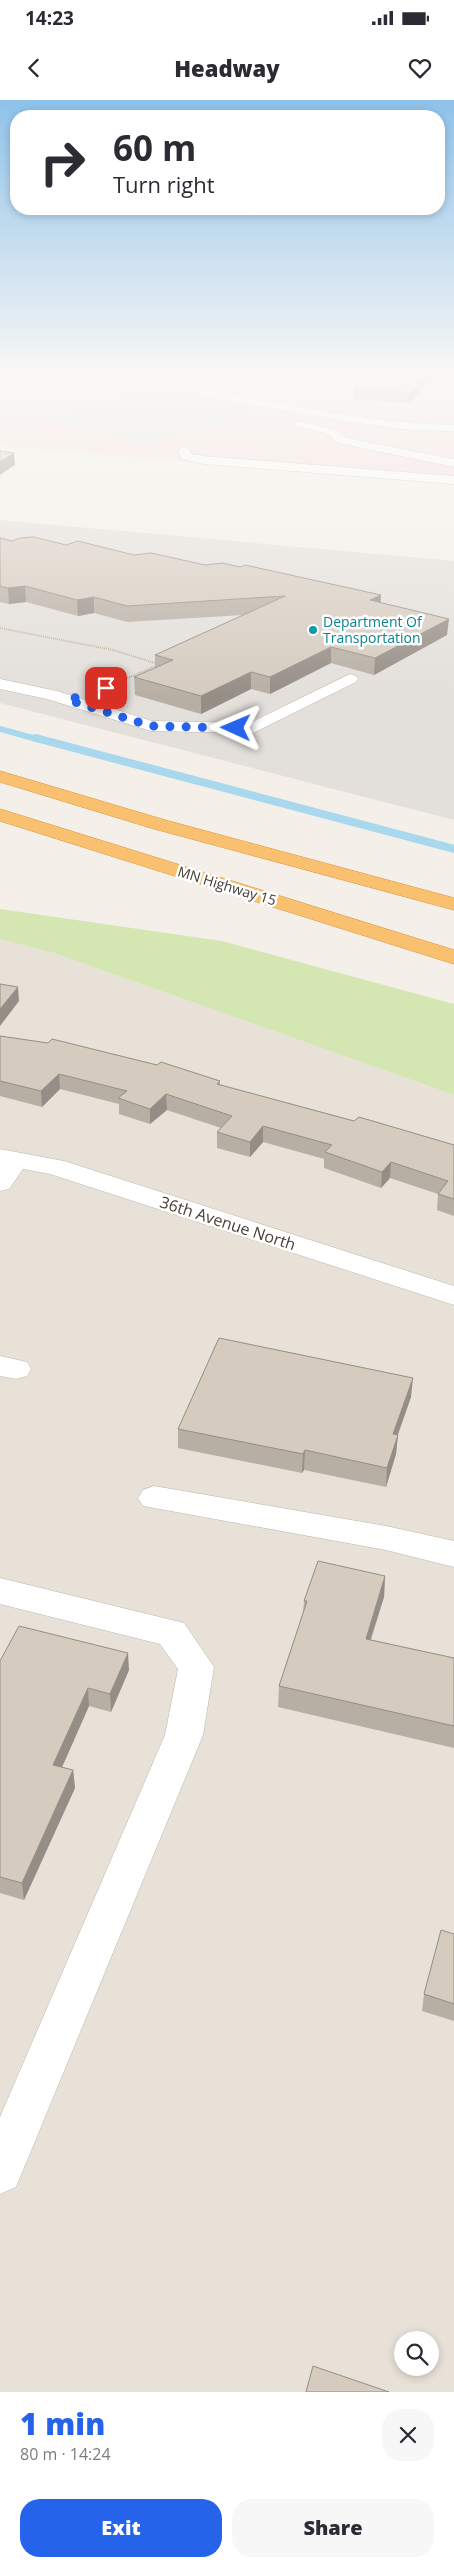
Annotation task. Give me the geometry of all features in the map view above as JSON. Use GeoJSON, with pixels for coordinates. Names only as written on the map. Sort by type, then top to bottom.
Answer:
{"type":"FeatureCollection","features":[{"type":"Feature","properties":{"kind":"highway"},"geometry":{"type":"LineString","coordinates":[[0,776],[158,824],[454,904]]}},
{"type":"Feature","properties":{"kind":"highway","name":"MN Highway 15"},"geometry":{"type":"LineString","coordinates":[[0,815],[454,956]]}},
{"type":"Feature","properties":{"kind":"street"},"geometry":{"type":"LineString","coordinates":[[0,684],[68,700],[151,726],[253,728],[350,679]]}},
{"type":"Feature","properties":{"kind":"street"},"geometry":{"type":"LineString","coordinates":[[0,1183],[8,1159]]}},
{"type":"Feature","properties":{"kind":"street","name":"36th Avenue North"},"geometry":{"type":"LineString","coordinates":[[8,1159],[54,1167],[454,1296]]}},
{"type":"Feature","properties":{"kind":"street"},"geometry":{"type":"LineString","coordinates":[[154,1498],[386,1538],[454,1554]]}},
{"type":"Feature","properties":{"kind":"street"},"geometry":{"type":"LineString","coordinates":[[0,1591],[172,1633],[196,1667],[184,1735],[0,2171]]}},
{"type":"Feature","properties":{"kind":"path"},"geometry":{"type":"LineString","coordinates":[[0,628],[113,650],[159,664]]}},
{"type":"Feature","properties":{"kind":"path"},"geometry":{"type":"LineString","coordinates":[[68,700],[90,695],[164,663]]}},
{"type":"Feature","properties":{"kind":"shaded area"},"geometry":{"type":"Polygon","coordinates":[[[0,520],[454,561],[454,820],[0,703],[0,520]]]}},
{"type":"Feature","properties":{"kind":"shaded area"},"geometry":{"type":"Polygon","coordinates":[[[0,939],[54,953],[454,1095],[454,2392],[0,2392],[0,939]]]}},
{"type":"Feature","properties":{"kind":"green space"},"geometry":{"type":"Polygon","coordinates":[[[0,909],[222,941],[454,1004],[454,1095],[54,953],[0,939],[0,909]]]}},
{"type":"Feature","properties":{"kind":"building","name":"Department Of Transportation"},"geometry":{"type":"Polygon","coordinates":[[[34,537],[66,545],[78,541],[134,555],[151,553],[205,565],[222,563],[240,567],[245,565],[381,595],[370,600],[449,619],[375,658],[331,647],[270,677],[251,672],[201,696],[134,677],[173,660],[155,655],[285,596],[127,606],[94,597],[77,600],[25,586],[8,588],[0,586],[0,538],[12,541],[20,538],[34,537]]]}},
{"type":"Feature","properties":{"kind":"building"},"geometry":{"type":"Polygon","coordinates":[[[0,984],[18,987],[0,1009],[0,984]]]}},
{"type":"Feature","properties":{"kind":"building"},"geometry":{"type":"Polygon","coordinates":[[[0,1036],[48,1043],[52,1039],[157,1065],[161,1062],[220,1081],[217,1084],[354,1121],[359,1117],[454,1145],[454,1199],[438,1194],[448,1181],[391,1162],[382,1172],[325,1152],[332,1145],[263,1126],[250,1142],[217,1132],[232,1116],[166,1094],[150,1109],[118,1098],[127,1091],[59,1074],[41,1091],[0,1081],[0,1036]]]}},
{"type":"Feature","properties":{"kind":"building"},"geometry":{"type":"Polygon","coordinates":[[[219,1338],[413,1378],[393,1434],[398,1435],[387,1468],[305,1450],[303,1454],[178,1429],[219,1338]]]}},
{"type":"Feature","properties":{"kind":"building"},"geometry":{"type":"Polygon","coordinates":[[[318,1561],[385,1576],[366,1639],[454,1658],[454,1726],[279,1686],[318,1561]]]}},
{"type":"Feature","properties":{"kind":"building"},"geometry":{"type":"Polygon","coordinates":[[[19,1626],[128,1653],[110,1694],[88,1688],[53,1765],[73,1770],[22,1883],[0,1877],[0,1661],[19,1626]]]}},
{"type":"Feature","properties":{"kind":"building"},"geometry":{"type":"Polygon","coordinates":[[[441,1930],[454,1934],[454,2004],[424,1994],[441,1930]]]}},
{"type":"Feature","properties":{"kind":"building"},"geometry":{"type":"Polygon","coordinates":[[[313,2366],[389,2392],[306,2392],[313,2366]]]}},
{"type":"Feature","properties":{"kind":"waterway"},"geometry":{"type":"LineString","coordinates":[[0,729],[40,740]]}},
{"type":"Feature","properties":{"kind":"waterway"},"geometry":{"type":"LineString","coordinates":[[36,738],[454,849]]}},
{"type":"Feature","properties":{"kind":"place","name":"Department Of Transportation"},"geometry":{"type":"Point","coordinates":[313,630]}},
{"type":"Feature","properties":{"kind":"route"},"geometry":{"type":"LineString","coordinates":[[106,688],[90,695],[68,700],[151,726],[236,728]]}}]}
